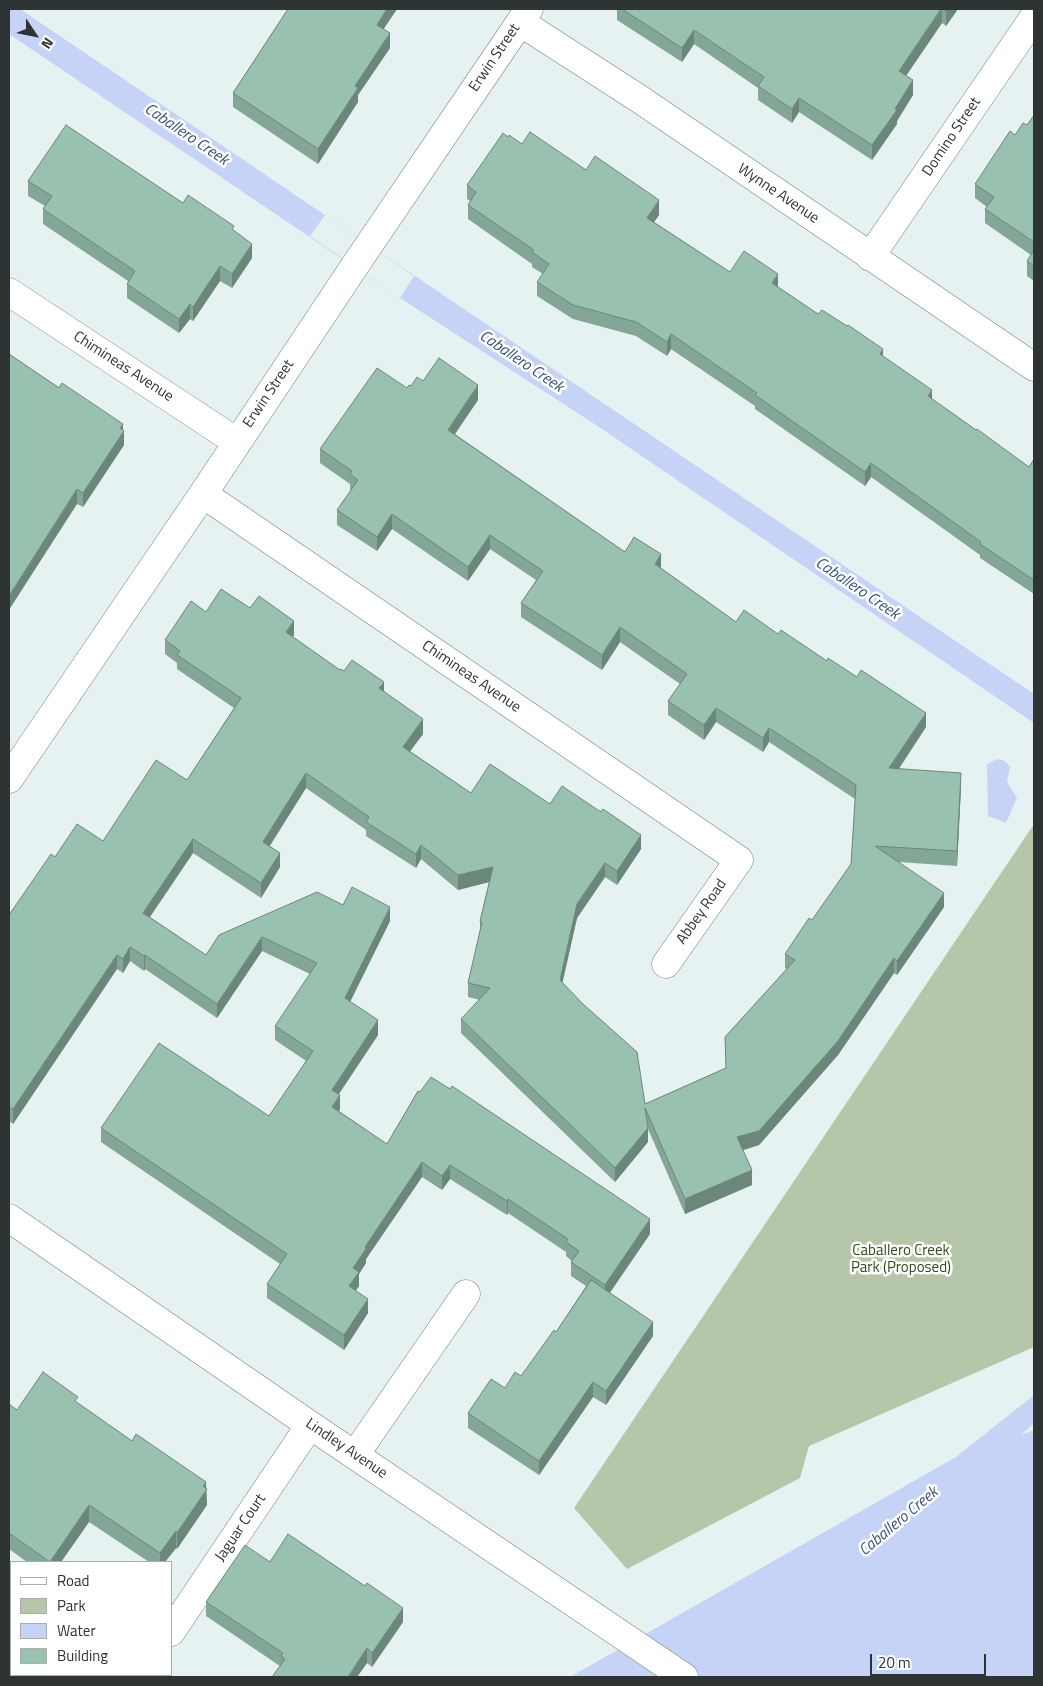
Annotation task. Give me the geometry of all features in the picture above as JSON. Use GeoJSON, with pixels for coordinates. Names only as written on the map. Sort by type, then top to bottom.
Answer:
{"type":"FeatureCollection","features":[{"type":"Feature","properties":{"kind":"street","name":"Erwin Street"},"geometry":{"type":"LineString","coordinates":[[9,779],[203,494],[524,15]]}},
{"type":"Feature","properties":{"kind":"street","name":"Wynne Avenue"},"geometry":{"type":"LineString","coordinates":[[524,15],[638,98],[1034,367]]}},
{"type":"Feature","properties":{"kind":"street","name":"Domino Street"},"geometry":{"type":"LineString","coordinates":[[870,257],[1034,17]]}},
{"type":"Feature","properties":{"kind":"street","name":"Chimineas Avenue"},"geometry":{"type":"LineString","coordinates":[[9,292],[238,442]]}},
{"type":"Feature","properties":{"kind":"street","name":"Chimineas Avenue"},"geometry":{"type":"LineString","coordinates":[[203,494],[739,860]]}},
{"type":"Feature","properties":{"kind":"street","name":"Abbey Road"},"geometry":{"type":"LineString","coordinates":[[666,964],[739,860]]}},
{"type":"Feature","properties":{"kind":"street","name":"Lindley Avenue"},"geometry":{"type":"LineString","coordinates":[[9,1218],[310,1425],[684,1677]]}},
{"type":"Feature","properties":{"kind":"street"},"geometry":{"type":"LineString","coordinates":[[355,1455],[466,1294]]}},
{"type":"Feature","properties":{"kind":"street","name":"Jaguar Court"},"geometry":{"type":"LineString","coordinates":[[172,1631],[310,1425]]}},
{"type":"Feature","properties":{"kind":"green space","name":"Caballero Creek Park (Proposed)"},"geometry":{"type":"Polygon","coordinates":[[[1034,824],[1034,1347],[809,1446],[800,1478],[627,1569],[574,1508],[1034,824]]]}},
{"type":"Feature","properties":{"kind":"water","name":"Caballero Creek"},"geometry":{"type":"Polygon","coordinates":[[[9,9],[20,9],[1034,694],[1034,723],[599,427],[400,298],[9,34],[9,9]]]}},
{"type":"Feature","properties":{"kind":"water"},"geometry":{"type":"Polygon","coordinates":[[[997,759],[1005,761],[1010,767],[1007,782],[1017,798],[1006,823],[988,816],[987,764],[997,759]]]}},
{"type":"Feature","properties":{"kind":"water","name":"Caballero Creek"},"geometry":{"type":"Polygon","coordinates":[[[1034,1395],[1034,1423],[1021,1435],[1034,1430],[1034,1677],[570,1677],[956,1457],[1034,1395]]]}},
{"type":"Feature","properties":{"kind":"pier"},"geometry":{"type":"Polygon","coordinates":[[[325,215],[414,276],[400,298],[310,236],[325,215]]]}},
{"type":"Feature","properties":{"kind":"building"},"geometry":{"type":"Polygon","coordinates":[[[288,9],[387,9],[377,25],[390,33],[355,86],[358,88],[318,149],[233,93],[288,9]]]}},
{"type":"Feature","properties":{"kind":"building"},"geometry":{"type":"Polygon","coordinates":[[[622,9],[941,9],[899,71],[913,80],[895,109],[897,110],[872,145],[799,98],[792,109],[758,86],[764,77],[694,30],[682,48],[622,9]]]}},
{"type":"Feature","properties":{"kind":"building"},"geometry":{"type":"Polygon","coordinates":[[[1034,115],[1034,242],[985,209],[994,197],[975,184],[1010,131],[1015,135],[1023,123],[1027,125],[1034,115]]]}},
{"type":"Feature","properties":{"kind":"building"},"geometry":{"type":"Polygon","coordinates":[[[66,125],[183,203],[188,195],[234,226],[232,229],[252,244],[232,274],[220,266],[193,307],[190,304],[179,319],[127,284],[135,271],[43,209],[52,196],[28,181],[66,125]]]}},
{"type":"Feature","properties":{"kind":"building"},"geometry":{"type":"Polygon","coordinates":[[[530,132],[586,170],[595,156],[659,200],[647,218],[730,272],[744,251],[778,274],[772,283],[818,314],[822,310],[883,349],[880,354],[932,390],[928,396],[1029,467],[1034,459],[1034,580],[980,544],[981,542],[871,463],[865,472],[755,395],[757,393],[671,334],[667,342],[636,322],[573,305],[537,282],[549,264],[532,252],[534,250],[468,205],[476,192],[467,185],[503,133],[522,144],[530,132]]]}},
{"type":"Feature","properties":{"kind":"building"},"geometry":{"type":"Polygon","coordinates":[[[1034,250],[1034,266],[1027,261],[1034,250]]]}},
{"type":"Feature","properties":{"kind":"building"},"geometry":{"type":"Polygon","coordinates":[[[9,354],[59,388],[62,383],[123,424],[120,428],[124,431],[83,493],[77,489],[9,596],[9,354]]]}},
{"type":"Feature","properties":{"kind":"building"},"geometry":{"type":"Polygon","coordinates":[[[439,358],[478,385],[448,430],[625,552],[634,537],[661,554],[655,564],[736,622],[744,610],[778,634],[781,630],[827,661],[828,658],[857,677],[861,670],[926,713],[889,768],[961,773],[957,851],[875,846],[944,893],[897,961],[894,958],[838,1041],[759,1131],[737,1137],[752,1170],[685,1199],[645,1108],[648,1128],[615,1168],[461,1019],[490,988],[468,983],[493,867],[458,875],[421,845],[416,854],[366,822],[369,817],[306,773],[263,842],[280,853],[261,883],[193,839],[143,913],[206,955],[219,935],[317,892],[343,905],[352,887],[390,907],[345,998],[378,1020],[332,1090],[340,1095],[332,1107],[387,1144],[418,1091],[420,1092],[431,1077],[450,1089],[452,1086],[650,1219],[605,1285],[571,1262],[579,1251],[566,1242],[568,1239],[508,1199],[507,1201],[450,1165],[442,1176],[422,1162],[353,1268],[359,1272],[349,1286],[368,1299],[344,1335],[267,1284],[287,1254],[101,1128],[159,1043],[269,1116],[313,1051],[275,1026],[317,963],[262,937],[217,1004],[145,955],[130,947],[123,959],[117,955],[13,1109],[9,1107],[9,915],[51,854],[55,857],[77,824],[103,841],[156,760],[187,780],[241,698],[177,655],[180,651],[165,640],[191,601],[206,612],[221,589],[250,608],[259,596],[294,621],[286,632],[340,670],[344,671],[352,660],[384,682],[379,688],[423,719],[403,747],[471,793],[490,764],[550,804],[562,786],[601,812],[603,809],[641,835],[617,871],[605,863],[577,904],[560,980],[583,1004],[637,1052],[645,1104],[726,1068],[725,1037],[795,960],[785,954],[809,918],[812,920],[851,864],[856,785],[769,728],[763,738],[716,708],[704,725],[668,701],[687,674],[620,627],[602,655],[521,603],[543,571],[490,535],[468,567],[392,514],[377,537],[337,510],[358,480],[350,474],[352,471],[320,449],[377,368],[407,388],[409,385],[411,386],[417,377],[423,381],[439,358]]]}},
{"type":"Feature","properties":{"kind":"building"},"geometry":{"type":"Polygon","coordinates":[[[591,1280],[653,1322],[606,1391],[593,1382],[539,1461],[468,1413],[491,1379],[505,1388],[515,1372],[521,1376],[554,1330],[556,1332],[591,1280]]]}},
{"type":"Feature","properties":{"kind":"building"},"geometry":{"type":"Polygon","coordinates":[[[43,1372],[78,1397],[75,1401],[132,1441],[136,1434],[206,1482],[203,1486],[207,1489],[177,1533],[176,1531],[160,1553],[89,1505],[51,1561],[49,1561],[9,1533],[9,1404],[17,1410],[43,1372]]]}},
{"type":"Feature","properties":{"kind":"building"},"geometry":{"type":"Polygon","coordinates":[[[288,1534],[365,1586],[367,1583],[403,1608],[372,1653],[367,1648],[348,1677],[272,1677],[285,1659],[281,1656],[283,1653],[206,1602],[245,1545],[270,1562],[288,1534]]]}}]}
